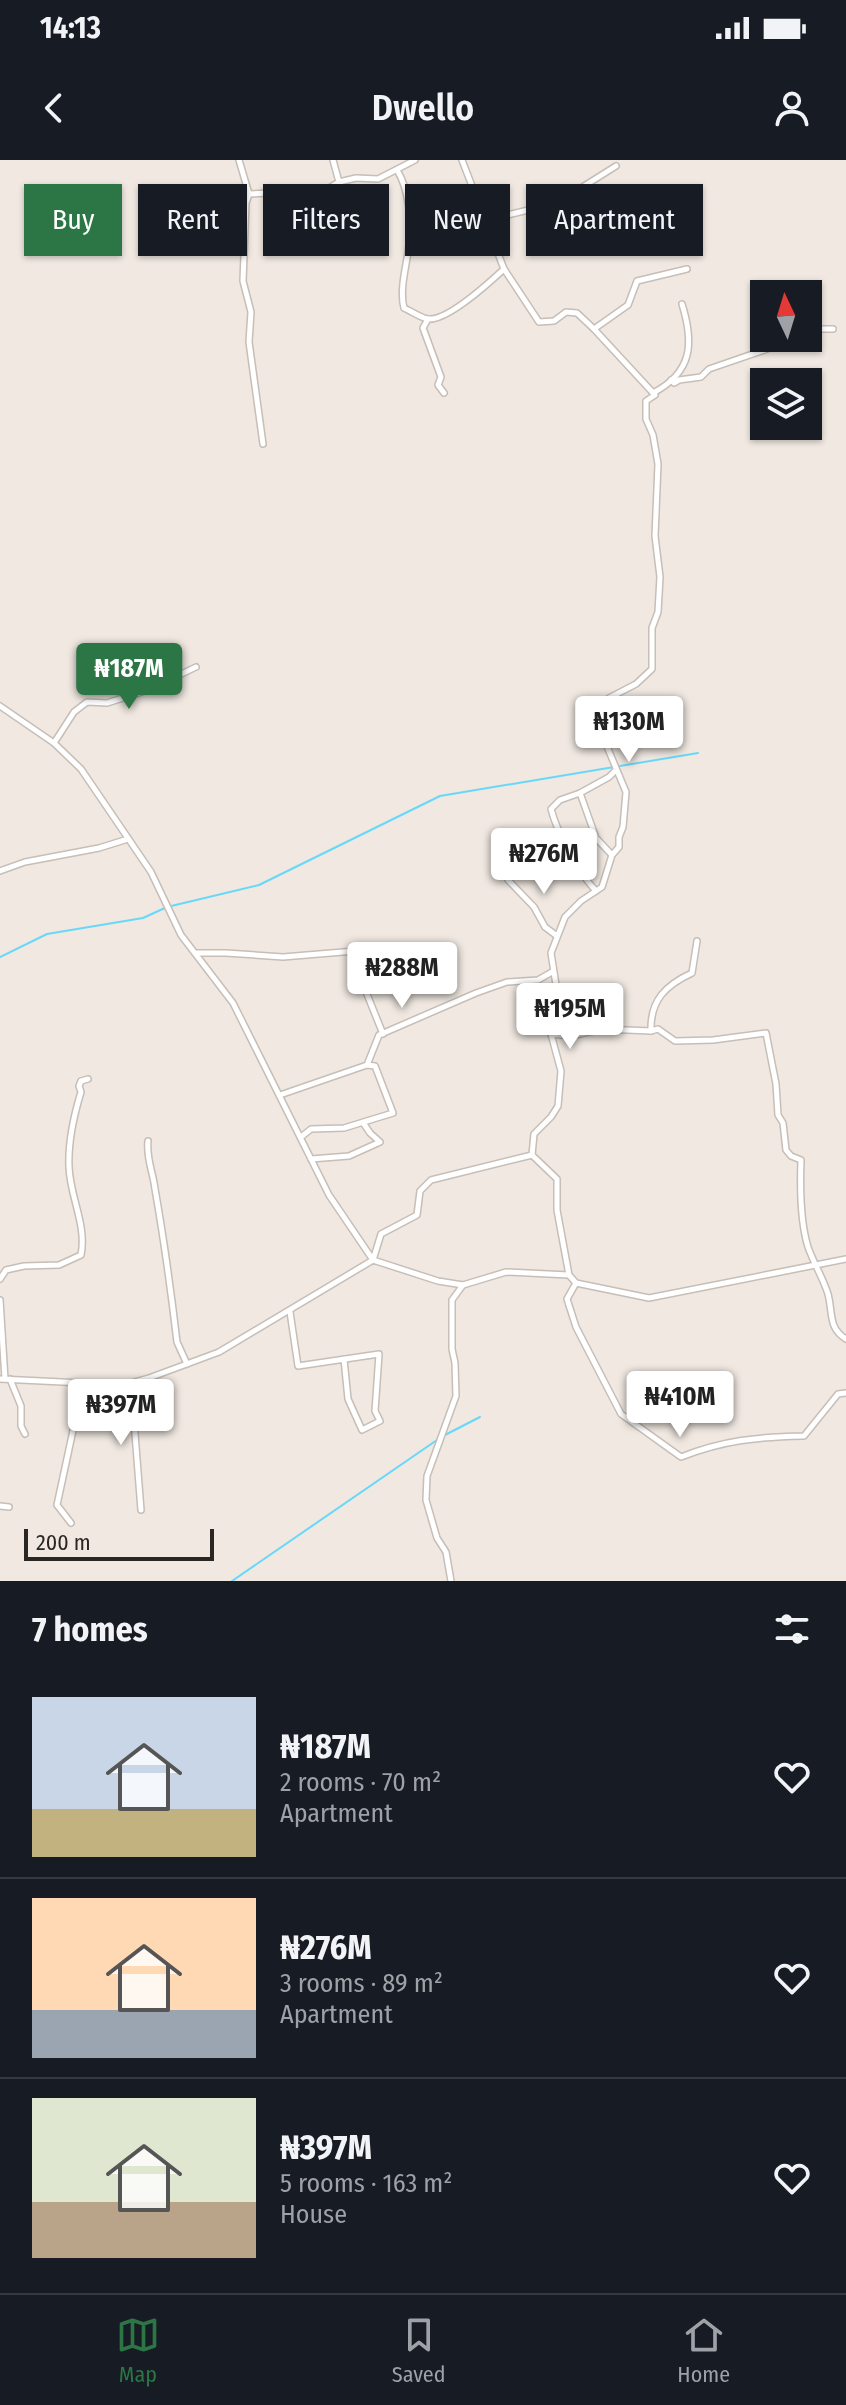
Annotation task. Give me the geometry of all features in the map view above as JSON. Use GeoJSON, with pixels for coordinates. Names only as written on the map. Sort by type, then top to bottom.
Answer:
{"type":"FeatureCollection","features":[{"type":"Feature","properties":{"kind":"street"},"geometry":{"type":"LineString","coordinates":[[239,160],[249,194],[243,281],[250,306],[249,342],[263,444]]}},
{"type":"Feature","properties":{"kind":"street"},"geometry":{"type":"LineString","coordinates":[[333,160],[339,182]]}},
{"type":"Feature","properties":{"kind":"street"},"geometry":{"type":"LineString","coordinates":[[249,194],[326,190],[339,182],[356,178],[378,179],[415,160]]}},
{"type":"Feature","properties":{"kind":"street"},"geometry":{"type":"LineString","coordinates":[[462,160],[472,184]]}},
{"type":"Feature","properties":{"kind":"street"},"geometry":{"type":"LineString","coordinates":[[510,214],[557,203],[616,166]]}},
{"type":"Feature","properties":{"kind":"street"},"geometry":{"type":"LineString","coordinates":[[397,170],[407,204],[409,237],[402,305],[428,319],[443,315],[458,307],[504,269]]}},
{"type":"Feature","properties":{"kind":"street"},"geometry":{"type":"LineString","coordinates":[[499,256],[504,269],[539,322],[554,321],[566,312],[577,313],[653,393]]}},
{"type":"Feature","properties":{"kind":"street"},"geometry":{"type":"LineString","coordinates":[[594,329],[628,305],[637,281],[687,269]]}},
{"type":"Feature","properties":{"kind":"street"},"geometry":{"type":"LineString","coordinates":[[532,1155],[534,1134],[558,1106],[561,1071],[551,1034],[557,991],[551,953],[565,917],[602,887],[612,855],[619,847],[626,799],[604,737],[601,716],[593,716],[609,698],[636,684],[652,669],[652,628],[658,612],[660,577],[655,536],[658,464],[653,435],[646,419],[646,401],[671,380],[687,359],[690,344],[682,304]]}},
{"type":"Feature","properties":{"kind":"street"},"geometry":{"type":"LineString","coordinates":[[428,319],[423,328],[441,377],[438,385],[444,393]]}},
{"type":"Feature","properties":{"kind":"street"},"geometry":{"type":"LineString","coordinates":[[822,329],[833,329]]}},
{"type":"Feature","properties":{"kind":"street"},"geometry":{"type":"LineString","coordinates":[[671,380],[674,383],[701,377],[709,369],[758,352]]}},
{"type":"Feature","properties":{"kind":"street"},"geometry":{"type":"LineString","coordinates":[[54,743],[74,712],[87,702],[107,703],[148,690],[196,667]]}},
{"type":"Feature","properties":{"kind":"street"},"geometry":{"type":"LineString","coordinates":[[0,706],[54,743],[81,769],[151,872],[181,935],[233,1003],[329,1195],[373,1260],[438,1281],[463,1285],[506,1272],[569,1275]]}},
{"type":"Feature","properties":{"kind":"street"},"geometry":{"type":"LineString","coordinates":[[596,891],[582,876],[555,826],[551,809],[560,800],[580,793],[609,777],[615,770]]}},
{"type":"Feature","properties":{"kind":"street"},"geometry":{"type":"LineString","coordinates":[[580,793],[596,838],[612,855]]}},
{"type":"Feature","properties":{"kind":"street"},"geometry":{"type":"LineString","coordinates":[[0,871],[25,862],[99,848],[128,839]]}},
{"type":"Feature","properties":{"kind":"street"},"geometry":{"type":"LineString","coordinates":[[507,866],[508,880],[534,907],[545,927],[557,936]]}},
{"type":"Feature","properties":{"kind":"street"},"geometry":{"type":"LineString","coordinates":[[651,1031],[650,1017],[656,1001],[669,983],[692,973],[697,941]]}},
{"type":"Feature","properties":{"kind":"street"},"geometry":{"type":"LineString","coordinates":[[196,953],[283,957],[403,947]]}},
{"type":"Feature","properties":{"kind":"street"},"geometry":{"type":"LineString","coordinates":[[350,952],[383,1034]]}},
{"type":"Feature","properties":{"kind":"street"},"geometry":{"type":"LineString","coordinates":[[367,1065],[379,1035],[476,993],[507,982],[538,980],[552,972]]}},
{"type":"Feature","properties":{"kind":"street"},"geometry":{"type":"LineString","coordinates":[[551,1034],[571,1036],[602,1029],[658,1029],[675,1041],[766,1033],[786,1150],[801,1160],[807,1244],[829,1296],[831,1320],[836,1333],[846,1339]]}},
{"type":"Feature","properties":{"kind":"street"},"geometry":{"type":"LineString","coordinates":[[280,1095],[367,1065],[375,1066],[393,1113],[344,1128],[311,1129],[301,1137]]}},
{"type":"Feature","properties":{"kind":"street"},"geometry":{"type":"LineString","coordinates":[[0,1279],[6,1270],[59,1265],[81,1255],[81,1223],[68,1170],[81,1092],[79,1086],[81,1081],[88,1079]]}},
{"type":"Feature","properties":{"kind":"street"},"geometry":{"type":"LineString","coordinates":[[311,1159],[349,1156],[380,1142],[364,1124]]}},
{"type":"Feature","properties":{"kind":"street"},"geometry":{"type":"LineString","coordinates":[[148,1141],[146,1156],[151,1163],[156,1189],[177,1342],[187,1364]]}},
{"type":"Feature","properties":{"kind":"street"},"geometry":{"type":"LineString","coordinates":[[5,1379],[131,1383],[219,1352],[373,1260],[381,1234],[417,1215],[420,1191],[431,1180],[532,1155]]}},
{"type":"Feature","properties":{"kind":"street"},"geometry":{"type":"LineString","coordinates":[[532,1155],[557,1179],[557,1210],[569,1275],[576,1283],[649,1298],[846,1259]]}},
{"type":"Feature","properties":{"kind":"street"},"geometry":{"type":"LineString","coordinates":[[576,1283],[567,1299],[576,1327],[621,1414],[681,1457],[713,1444],[753,1437],[804,1436],[838,1394],[846,1393]]}},
{"type":"Feature","properties":{"kind":"street"},"geometry":{"type":"LineString","coordinates":[[451,1581],[446,1552],[437,1538],[426,1500],[427,1476],[456,1396],[452,1300],[463,1285]]}},
{"type":"Feature","properties":{"kind":"street"},"geometry":{"type":"LineString","coordinates":[[0,1300],[5,1379],[21,1406],[21,1426],[25,1434]]}},
{"type":"Feature","properties":{"kind":"street"},"geometry":{"type":"LineString","coordinates":[[290,1312],[298,1366],[344,1359],[379,1354],[375,1411],[380,1421],[362,1430],[348,1399],[344,1359]]}},
{"type":"Feature","properties":{"kind":"street"},"geometry":{"type":"LineString","coordinates":[[71,1523],[57,1505],[83,1383]]}},
{"type":"Feature","properties":{"kind":"street"},"geometry":{"type":"LineString","coordinates":[[131,1383],[141,1510]]}},
{"type":"Feature","properties":{"kind":"street"},"geometry":{"type":"LineString","coordinates":[[0,1506],[9,1507]]}},
{"type":"Feature","properties":{"kind":"waterway"},"geometry":{"type":"LineString","coordinates":[[0,957],[47,934],[143,918],[167,907],[259,885],[440,796],[698,753]]}},
{"type":"Feature","properties":{"kind":"waterway"},"geometry":{"type":"LineString","coordinates":[[443,1436],[480,1417]]}},
{"type":"Feature","properties":{"kind":"waterway"},"geometry":{"type":"LineString","coordinates":[[232,1581],[437,1440]]}}]}
